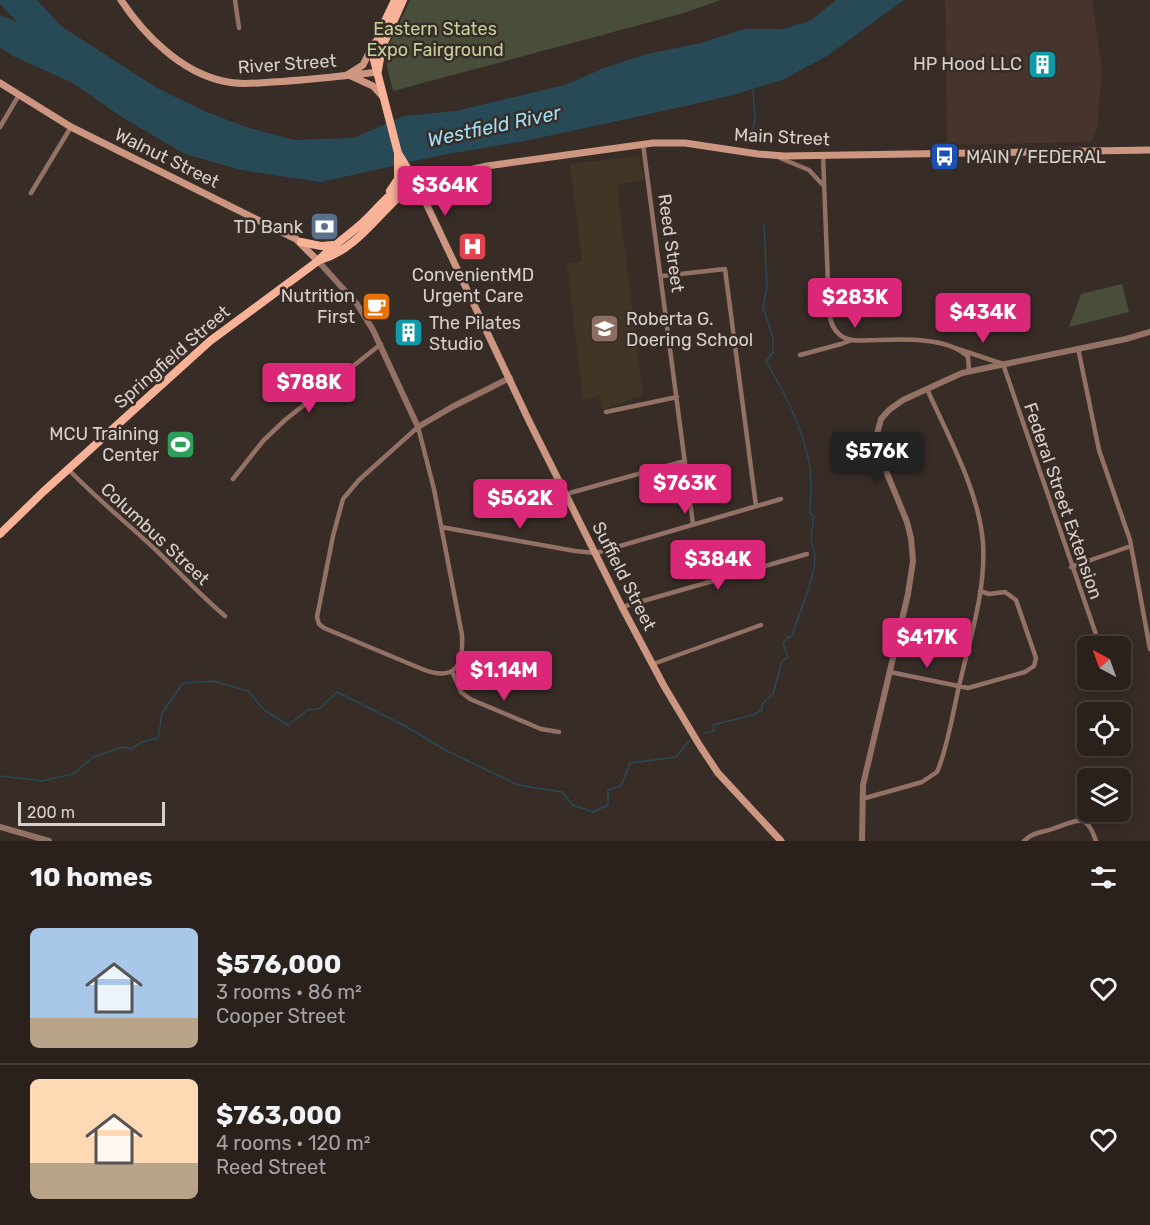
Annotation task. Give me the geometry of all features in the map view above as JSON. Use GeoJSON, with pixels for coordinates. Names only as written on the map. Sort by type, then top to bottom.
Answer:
{"type":"FeatureCollection","features":[{"type":"Feature","properties":{"kind":"main road","name":"River Street"},"geometry":{"type":"LineString","coordinates":[[121,0],[141,26],[171,54],[190,68],[208,77],[227,82],[245,83],[378,72]]}},
{"type":"Feature","properties":{"kind":"main road"},"geometry":{"type":"LineString","coordinates":[[384,99],[373,86],[349,75],[363,65],[395,0]]}},
{"type":"Feature","properties":{"kind":"main road"},"geometry":{"type":"LineString","coordinates":[[378,72],[382,47],[403,0]]}},
{"type":"Feature","properties":{"kind":"main road"},"geometry":{"type":"LineString","coordinates":[[378,72],[374,60],[381,30]]}},
{"type":"Feature","properties":{"kind":"main road","name":"Suffield Street"},"geometry":{"type":"LineString","coordinates":[[378,72],[403,168],[416,182],[622,607],[711,763],[781,841]]}},
{"type":"Feature","properties":{"kind":"main road","name":"Walnut Street"},"geometry":{"type":"LineString","coordinates":[[0,83],[71,127],[300,242],[318,261]]}},
{"type":"Feature","properties":{"kind":"main road","name":"Main Street"},"geometry":{"type":"LineString","coordinates":[[416,182],[484,167],[643,144],[685,143],[772,155],[1150,150]]}},
{"type":"Feature","properties":{"kind":"main road"},"geometry":{"type":"LineString","coordinates":[[382,201],[395,184],[403,168]]}},
{"type":"Feature","properties":{"kind":"main road","name":"Springfield Street"},"geometry":{"type":"LineString","coordinates":[[0,534],[68,469],[210,341],[318,261],[368,219],[382,201],[404,185],[416,182]]}},
{"type":"Feature","properties":{"kind":"main road","name":"Springfield Street"},"geometry":{"type":"LineString","coordinates":[[318,261],[330,257],[370,228],[390,204],[416,182]]}},
{"type":"Feature","properties":{"kind":"main road"},"geometry":{"type":"LineString","coordinates":[[300,242],[321,246],[338,243]]}},
{"type":"Feature","properties":{"kind":"street"},"geometry":{"type":"LineString","coordinates":[[235,0],[238,28]]}},
{"type":"Feature","properties":{"kind":"street"},"geometry":{"type":"LineString","coordinates":[[0,127],[19,95]]}},
{"type":"Feature","properties":{"kind":"street"},"geometry":{"type":"LineString","coordinates":[[31,193],[71,127]]}},
{"type":"Feature","properties":{"kind":"street","name":"Reed Street"},"geometry":{"type":"LineString","coordinates":[[643,144],[693,525]]}},
{"type":"Feature","properties":{"kind":"street"},"geometry":{"type":"LineString","coordinates":[[772,155],[809,170],[824,187]]}},
{"type":"Feature","properties":{"kind":"street"},"geometry":{"type":"LineString","coordinates":[[822,155],[830,318],[839,334],[852,340]]}},
{"type":"Feature","properties":{"kind":"street"},"geometry":{"type":"LineString","coordinates":[[318,261],[357,304],[381,344],[418,427],[441,527],[462,635],[461,660],[452,671],[436,675],[324,628],[319,624],[318,608],[343,499],[359,480],[418,427],[510,378]]}},
{"type":"Feature","properties":{"kind":"street"},"geometry":{"type":"LineString","coordinates":[[662,276],[725,269],[756,506]]}},
{"type":"Feature","properties":{"kind":"street"},"geometry":{"type":"LineString","coordinates":[[861,841],[864,779],[910,584],[913,555],[908,527],[878,454],[876,436],[881,420],[889,410],[927,388],[969,370],[1150,332]]}},
{"type":"Feature","properties":{"kind":"street"},"geometry":{"type":"LineString","coordinates":[[800,355],[852,340],[922,340],[1003,364]]}},
{"type":"Feature","properties":{"kind":"street"},"geometry":{"type":"LineString","coordinates":[[232,479],[263,441],[285,420],[381,344]]}},
{"type":"Feature","properties":{"kind":"street"},"geometry":{"type":"LineString","coordinates":[[955,348],[968,357],[969,370]]}},
{"type":"Feature","properties":{"kind":"street"},"geometry":{"type":"LineString","coordinates":[[1078,348],[1099,450],[1119,503],[1131,546],[1150,649]]}},
{"type":"Feature","properties":{"kind":"street","name":"Federal Street Extension"},"geometry":{"type":"LineString","coordinates":[[1003,364],[1096,636]]}},
{"type":"Feature","properties":{"kind":"street"},"geometry":{"type":"LineString","coordinates":[[862,799],[922,782],[937,772],[980,591],[983,550],[977,510],[966,478],[927,388]]}},
{"type":"Feature","properties":{"kind":"street"},"geometry":{"type":"LineString","coordinates":[[606,412],[677,397]]}},
{"type":"Feature","properties":{"kind":"street"},"geometry":{"type":"LineString","coordinates":[[566,494],[685,461]]}},
{"type":"Feature","properties":{"kind":"street","name":"Columbus Street"},"geometry":{"type":"LineString","coordinates":[[68,469],[96,498],[151,545],[194,590],[225,616]]}},
{"type":"Feature","properties":{"kind":"street"},"geometry":{"type":"LineString","coordinates":[[441,527],[596,553],[781,499]]}},
{"type":"Feature","properties":{"kind":"street"},"geometry":{"type":"LineString","coordinates":[[1071,567],[1131,546]]}},
{"type":"Feature","properties":{"kind":"street"},"geometry":{"type":"LineString","coordinates":[[622,607],[807,554]]}},
{"type":"Feature","properties":{"kind":"street"},"geometry":{"type":"LineString","coordinates":[[890,672],[958,688],[980,686],[1032,669],[1036,663],[1034,650],[1014,597],[1005,592],[989,594],[980,591]]}},
{"type":"Feature","properties":{"kind":"street"},"geometry":{"type":"LineString","coordinates":[[653,664],[761,625]]}},
{"type":"Feature","properties":{"kind":"street"},"geometry":{"type":"LineString","coordinates":[[452,671],[461,692],[470,699],[541,729],[559,732]]}},
{"type":"Feature","properties":{"kind":"street"},"geometry":{"type":"LineString","coordinates":[[1024,841],[1036,832],[1055,829],[1078,820],[1090,826],[1096,841]]}},
{"type":"Feature","properties":{"kind":"street"},"geometry":{"type":"LineString","coordinates":[[0,827],[45,841]]}},
{"type":"Feature","properties":{"kind":"shaded area"},"geometry":{"type":"Polygon","coordinates":[[[945,0],[1092,0],[1102,70],[1097,129],[1091,142],[947,145],[945,0]]]}},
{"type":"Feature","properties":{"kind":"shaded area","name":"Roberta G. Doering School"},"geometry":{"type":"Polygon","coordinates":[[[637,156],[640,159],[644,180],[617,184],[643,395],[602,410],[600,395],[583,401],[567,264],[582,261],[570,164],[637,156]]]}},
{"type":"Feature","properties":{"kind":"green space","name":"Eastern States Expo Fairground"},"geometry":{"type":"Polygon","coordinates":[[[410,0],[721,0],[684,13],[393,91],[387,66],[387,49],[410,0]]]}},
{"type":"Feature","properties":{"kind":"green space"},"geometry":{"type":"Polygon","coordinates":[[[1122,284],[1129,312],[1069,327],[1081,294],[1122,284]]]}},
{"type":"Feature","properties":{"kind":"water","name":"Westfield River"},"geometry":{"type":"Polygon","coordinates":[[[0,0],[37,0],[61,26],[157,88],[204,111],[246,127],[294,140],[353,138],[404,116],[456,111],[565,85],[604,68],[647,54],[701,43],[744,29],[783,29],[810,21],[836,0],[904,0],[827,56],[782,80],[686,106],[321,182],[241,170],[185,154],[123,118],[73,83],[13,56],[0,47],[0,15],[17,22],[0,4],[0,0]]]}},
{"type":"Feature","properties":{"kind":"waterway"},"geometry":{"type":"LineString","coordinates":[[751,134],[755,120],[753,88]]}},
{"type":"Feature","properties":{"kind":"waterway"},"geometry":{"type":"LineString","coordinates":[[705,733],[714,731],[713,725],[753,715],[762,710],[762,704],[773,694],[782,661],[788,657],[783,644],[787,638],[792,636],[814,567],[815,555],[811,539],[813,515],[810,514],[811,474],[807,454],[793,412],[766,361],[773,352],[773,338],[763,307],[767,288],[764,224]]}},
{"type":"Feature","properties":{"kind":"waterway"},"geometry":{"type":"LineString","coordinates":[[0,776],[42,781],[73,774],[93,757],[123,747],[131,749],[142,742],[158,738],[162,713],[183,683],[213,681],[248,691],[264,710],[288,725],[308,710],[319,709],[337,692],[407,727],[447,751],[518,785],[562,792],[573,805],[593,812],[608,805],[608,790],[621,786],[630,763],[676,757],[689,741]]}},
{"type":"Feature","properties":{"kind":"place","name":"HP Hood LLC"},"geometry":{"type":"Point","coordinates":[1043,64]}},
{"type":"Feature","properties":{"kind":"place","name":"MAIN / FEDERAL"},"geometry":{"type":"Point","coordinates":[945,157]}},
{"type":"Feature","properties":{"kind":"place","name":"TD Bank"},"geometry":{"type":"Point","coordinates":[324,227]}},
{"type":"Feature","properties":{"kind":"place","name":"ConvenientMD Urgent Care"},"geometry":{"type":"Point","coordinates":[473,246]}},
{"type":"Feature","properties":{"kind":"place","name":"Nutrition First"},"geometry":{"type":"Point","coordinates":[376,306]}},
{"type":"Feature","properties":{"kind":"place","name":"Roberta G. Doering School"},"geometry":{"type":"Point","coordinates":[605,329]}},
{"type":"Feature","properties":{"kind":"place","name":"The Pilates Studio"},"geometry":{"type":"Point","coordinates":[408,333]}},
{"type":"Feature","properties":{"kind":"place","name":"MCU Training Center"},"geometry":{"type":"Point","coordinates":[180,444]}}]}
